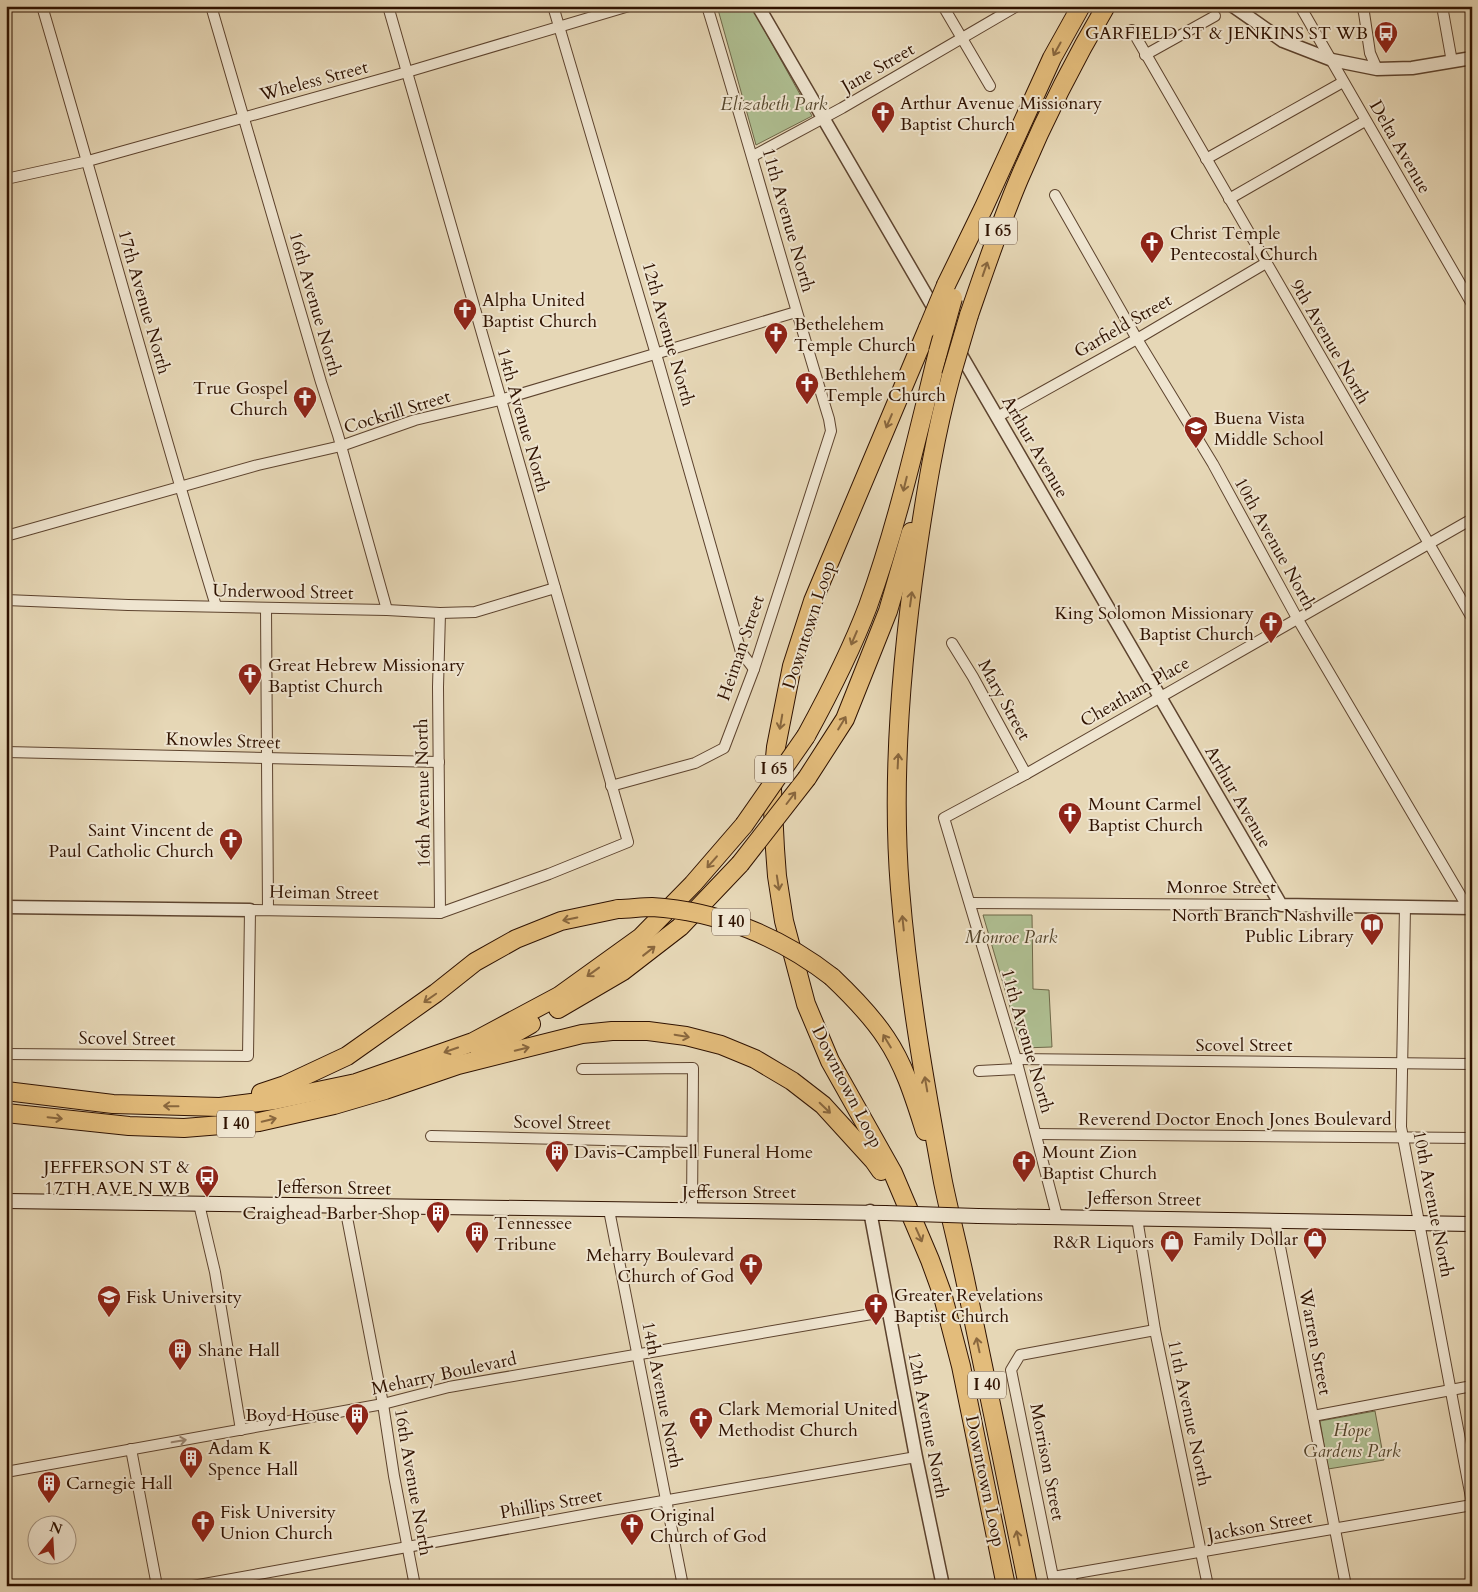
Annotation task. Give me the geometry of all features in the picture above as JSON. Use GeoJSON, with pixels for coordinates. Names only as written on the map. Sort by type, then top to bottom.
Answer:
{"type":"FeatureCollection","features":[{"type":"Feature","properties":{"kind":"highway","name":"Downtown Loop"},"geometry":{"type":"LineString","coordinates":[[1006,1586],[959,1357],[939,1285],[893,1173],[830,1061],[806,1004],[784,922],[778,885],[772,788],[776,747],[786,692],[792,666],[813,601],[928,328],[949,291],[984,207],[1052,58],[1081,6]]}},
{"type":"Feature","properties":{"kind":"highway","name":"Downtown Loop"},"geometry":{"type":"LineString","coordinates":[[1028,1586],[943,1184],[908,975],[900,887],[897,772],[901,693],[910,606],[930,465],[951,376],[969,315],[999,230],[1020,178],[1079,53],[1106,6]]}},
{"type":"Feature","properties":{"kind":"highway"},"geometry":{"type":"LineString","coordinates":[[220,1107],[275,1100],[356,1083],[473,1042],[560,996],[641,937],[693,884],[744,825],[806,736],[838,676],[870,598],[892,536],[938,352],[949,291]]}},
{"type":"Feature","properties":{"kind":"highway"},"geometry":{"type":"LineString","coordinates":[[458,1065],[623,971],[680,927],[740,864],[806,778],[845,719],[888,611],[930,465]]}},
{"type":"Feature","properties":{"kind":"highway","name":"I 40"},"geometry":{"type":"LineString","coordinates":[[6,1091],[113,1104],[220,1107],[285,1085],[347,1056],[436,993],[475,962],[516,939],[561,921],[618,909],[650,907],[690,911],[730,922],[771,938],[810,960],[832,977],[859,1003],[887,1039],[908,1082],[943,1184]]}},
{"type":"Feature","properties":{"kind":"highway"},"geometry":{"type":"LineString","coordinates":[[458,1065],[582,1034],[612,1031],[648,1031],[686,1036],[721,1045],[755,1059],[792,1081],[823,1105],[874,1161],[908,1210]]}},
{"type":"Feature","properties":{"kind":"highway","name":"I 40"},"geometry":{"type":"LineString","coordinates":[[6,1113],[138,1126],[184,1128],[259,1122],[386,1090],[458,1065]]}},
{"type":"Feature","properties":{"kind":"main road","name":"Jefferson Street"},"geometry":{"type":"LineString","coordinates":[[6,1201],[345,1207],[870,1211],[978,1216],[1472,1224]]}},
{"type":"Feature","properties":{"kind":"street","name":"17th Avenue North"},"geometry":{"type":"LineString","coordinates":[[42,6],[88,161],[179,487],[216,606]]}},
{"type":"Feature","properties":{"kind":"street","name":"16th Avenue North"},"geometry":{"type":"LineString","coordinates":[[211,6],[341,446],[387,610]]}},
{"type":"Feature","properties":{"kind":"street","name":"14th Avenue North"},"geometry":{"type":"LineString","coordinates":[[388,6],[628,842]]}},
{"type":"Feature","properties":{"kind":"street","name":"12th Avenue North"},"geometry":{"type":"LineString","coordinates":[[553,6],[741,652],[754,669]]}},
{"type":"Feature","properties":{"kind":"street","name":"Wheless Street"},"geometry":{"type":"LineString","coordinates":[[6,179],[88,161],[407,72],[629,6]]}},
{"type":"Feature","properties":{"kind":"street","name":"11th Avenue North"},"geometry":{"type":"LineString","coordinates":[[707,6],[753,156],[796,312],[829,419],[831,431],[828,444]]}},
{"type":"Feature","properties":{"kind":"street","name":"Arthur Avenue"},"geometry":{"type":"LineString","coordinates":[[758,6],[1281,905]]}},
{"type":"Feature","properties":{"kind":"street"},"geometry":{"type":"LineString","coordinates":[[943,6],[990,86]]}},
{"type":"Feature","properties":{"kind":"street","name":"Jane Street"},"geometry":{"type":"LineString","coordinates":[[753,156],[823,118],[1017,6]]}},
{"type":"Feature","properties":{"kind":"street"},"geometry":{"type":"LineString","coordinates":[[1233,6],[1283,41],[1332,60],[1377,69],[1412,68],[1472,58]]}},
{"type":"Feature","properties":{"kind":"street","name":"Delta Avenue"},"geometry":{"type":"LineString","coordinates":[[1300,6],[1472,304]]}},
{"type":"Feature","properties":{"kind":"street"},"geometry":{"type":"LineString","coordinates":[[1363,6],[1370,52],[1377,69]]}},
{"type":"Feature","properties":{"kind":"street"},"geometry":{"type":"LineString","coordinates":[[1442,6],[1452,62]]}},
{"type":"Feature","properties":{"kind":"street"},"geometry":{"type":"LineString","coordinates":[[1145,55],[1215,16]]}},
{"type":"Feature","properties":{"kind":"street","name":"9th Avenue North"},"geometry":{"type":"LineString","coordinates":[[1132,30],[1472,618]]}},
{"type":"Feature","properties":{"kind":"street"},"geometry":{"type":"LineString","coordinates":[[1206,159],[1343,82]]}},
{"type":"Feature","properties":{"kind":"street"},"geometry":{"type":"LineString","coordinates":[[1229,199],[1366,121]]}},
{"type":"Feature","properties":{"kind":"street","name":"10th Avenue North"},"geometry":{"type":"LineString","coordinates":[[1055,195],[1137,338],[1213,464],[1298,618],[1470,908]]}},
{"type":"Feature","properties":{"kind":"street","name":"Garfield Street"},"geometry":{"type":"LineString","coordinates":[[997,417],[1266,263]]}},
{"type":"Feature","properties":{"kind":"street","name":"Cockrill Street"},"geometry":{"type":"LineString","coordinates":[[6,536],[258,465],[341,446],[415,420],[500,400],[796,312]]}},
{"type":"Feature","properties":{"kind":"street","name":"Heiman Street"},"geometry":{"type":"LineString","coordinates":[[611,786],[695,763],[724,748],[754,669],[828,444]]}},
{"type":"Feature","properties":{"kind":"street","name":"Cheatham Place"},"geometry":{"type":"LineString","coordinates":[[944,818],[1026,774],[1159,696],[1472,519]]}},
{"type":"Feature","properties":{"kind":"street","name":"Underwood Street"},"geometry":{"type":"LineString","coordinates":[[6,600],[440,613],[475,612],[555,588]]}},
{"type":"Feature","properties":{"kind":"street"},"geometry":{"type":"LineString","coordinates":[[266,608],[268,910]]}},
{"type":"Feature","properties":{"kind":"street","name":"16th Avenue North"},"geometry":{"type":"LineString","coordinates":[[440,613],[438,687],[440,912]]}},
{"type":"Feature","properties":{"kind":"street","name":"Mary Street"},"geometry":{"type":"LineString","coordinates":[[952,642],[973,676],[1026,774]]}},
{"type":"Feature","properties":{"kind":"street","name":"Knowles Street"},"geometry":{"type":"LineString","coordinates":[[6,752],[439,762]]}},
{"type":"Feature","properties":{"kind":"street","name":"11th Avenue North"},"geometry":{"type":"LineString","coordinates":[[944,818],[1037,1134],[1057,1216]]}},
{"type":"Feature","properties":{"kind":"street","name":"Heiman Street"},"geometry":{"type":"LineString","coordinates":[[6,907],[440,912],[549,874],[628,842]]}},
{"type":"Feature","properties":{"kind":"street","name":"Monroe Street"},"geometry":{"type":"LineString","coordinates":[[970,903],[1470,908]]}},
{"type":"Feature","properties":{"kind":"street","name":"10th Avenue North"},"geometry":{"type":"LineString","coordinates":[[1405,907],[1401,1127],[1452,1389],[1472,1504]]}},
{"type":"Feature","properties":{"kind":"street","name":"Scovel Street"},"geometry":{"type":"LineString","coordinates":[[6,1054],[248,1056],[250,910]]}},
{"type":"Feature","properties":{"kind":"street","name":"Scovel Street"},"geometry":{"type":"LineString","coordinates":[[979,1071],[1017,1064],[1472,1064]]}},
{"type":"Feature","properties":{"kind":"street"},"geometry":{"type":"LineString","coordinates":[[582,1069],[693,1068],[692,1211]]}},
{"type":"Feature","properties":{"kind":"street","name":"Reverend Doctor Enoch Jones Boulevard"},"geometry":{"type":"LineString","coordinates":[[1037,1134],[1472,1138]]}},
{"type":"Feature","properties":{"kind":"street","name":"Scovel Street"},"geometry":{"type":"LineString","coordinates":[[431,1136],[692,1142]]}},
{"type":"Feature","properties":{"kind":"street"},"geometry":{"type":"LineString","coordinates":[[200,1204],[215,1272],[241,1430]]}},
{"type":"Feature","properties":{"kind":"street","name":"16th Avenue North"},"geometry":{"type":"LineString","coordinates":[[345,1207],[383,1404],[394,1476],[415,1586]]}},
{"type":"Feature","properties":{"kind":"street","name":"14th Avenue North"},"geometry":{"type":"LineString","coordinates":[[609,1210],[682,1586]]}},
{"type":"Feature","properties":{"kind":"street","name":"12th Avenue North"},"geometry":{"type":"LineString","coordinates":[[870,1211],[916,1457],[943,1586]]}},
{"type":"Feature","properties":{"kind":"street","name":"11th Avenue North"},"geometry":{"type":"LineString","coordinates":[[1137,1218],[1155,1330],[1208,1586]]}},
{"type":"Feature","properties":{"kind":"street","name":"Warren Street"},"geometry":{"type":"LineString","coordinates":[[1275,1221],[1346,1586]]}},
{"type":"Feature","properties":{"kind":"street","name":"Meharry Boulevard"},"geometry":{"type":"LineString","coordinates":[[6,1472],[383,1404],[449,1387],[889,1311]]}},
{"type":"Feature","properties":{"kind":"street","name":"Morrison Street"},"geometry":{"type":"LineString","coordinates":[[1053,1577],[1011,1370],[1020,1355],[1155,1330]]}},
{"type":"Feature","properties":{"kind":"street"},"geometry":{"type":"LineString","coordinates":[[1313,1416],[1472,1386]]}},
{"type":"Feature","properties":{"kind":"street"},"geometry":{"type":"LineString","coordinates":[[130,1449],[157,1586]]}},
{"type":"Feature","properties":{"kind":"street","name":"Phillips Street"},"geometry":{"type":"LineString","coordinates":[[193,1586],[666,1500],[916,1457]]}},
{"type":"Feature","properties":{"kind":"street","name":"Jackson Street"},"geometry":{"type":"LineString","coordinates":[[1053,1577],[1472,1504]]}},
{"type":"Feature","properties":{"kind":"street"},"geometry":{"type":"LineString","coordinates":[[1070,1574],[1073,1586]]}},
{"type":"Feature","properties":{"kind":"green space","name":"Elizabeth Park"},"geometry":{"type":"Polygon","coordinates":[[[717,6],[751,6],[812,116],[756,145],[717,6]]]}},
{"type":"Feature","properties":{"kind":"green space","name":"Monroe Park"},"geometry":{"type":"Polygon","coordinates":[[[983,915],[1032,915],[1033,989],[1049,990],[1052,1047],[1022,1048],[983,915]]]}},
{"type":"Feature","properties":{"kind":"green space","name":"Hope Gardens Park"},"geometry":{"type":"Polygon","coordinates":[[[1375,1411],[1384,1460],[1328,1469],[1320,1421],[1375,1411]]]}},
{"type":"Feature","properties":{"kind":"place","name":"GARFIELD ST & JENKINS ST WB"},"geometry":{"type":"Point","coordinates":[1386,54]}},
{"type":"Feature","properties":{"kind":"place","name":"Arthur Avenue Missionary Baptist Church"},"geometry":{"type":"Point","coordinates":[883,134]}},
{"type":"Feature","properties":{"kind":"place","name":"Christ Temple Pentecostal Church"},"geometry":{"type":"Point","coordinates":[1152,264]}},
{"type":"Feature","properties":{"kind":"place","name":"Alpha United Baptist Church"},"geometry":{"type":"Point","coordinates":[465,331]}},
{"type":"Feature","properties":{"kind":"place","name":"Bethelehem Temple Church"},"geometry":{"type":"Point","coordinates":[776,355]}},
{"type":"Feature","properties":{"kind":"place","name":"Bethlehem Temple Church"},"geometry":{"type":"Point","coordinates":[807,405]}},
{"type":"Feature","properties":{"kind":"place","name":"True Gospel Church"},"geometry":{"type":"Point","coordinates":[305,419]}},
{"type":"Feature","properties":{"kind":"place","name":"Buena Vista Middle School"},"geometry":{"type":"Point","coordinates":[1196,449]}},
{"type":"Feature","properties":{"kind":"place","name":"King Solomon Missionary Baptist Church"},"geometry":{"type":"Point","coordinates":[1271,644]}},
{"type":"Feature","properties":{"kind":"place","name":"Great Hebrew Missionary Baptist Church"},"geometry":{"type":"Point","coordinates":[250,696]}},
{"type":"Feature","properties":{"kind":"place","name":"Mount Carmel Baptist Church"},"geometry":{"type":"Point","coordinates":[1070,835]}},
{"type":"Feature","properties":{"kind":"place","name":"Saint Vincent de Paul Catholic Church"},"geometry":{"type":"Point","coordinates":[231,861]}},
{"type":"Feature","properties":{"kind":"place","name":"North Branch Nashville Public Library"},"geometry":{"type":"Point","coordinates":[1372,946]}},
{"type":"Feature","properties":{"kind":"place","name":"Davis-Campbell Funeral Home"},"geometry":{"type":"Point","coordinates":[557,1173]}},
{"type":"Feature","properties":{"kind":"place","name":"Mount Zion Baptist Church"},"geometry":{"type":"Point","coordinates":[1024,1183]}},
{"type":"Feature","properties":{"kind":"place","name":"JEFFERSON ST & 17TH AVE N WB"},"geometry":{"type":"Point","coordinates":[207,1198]}},
{"type":"Feature","properties":{"kind":"place","name":"Craighead Barber Shop"},"geometry":{"type":"Point","coordinates":[438,1234]}},
{"type":"Feature","properties":{"kind":"place","name":"Tennessee Tribune"},"geometry":{"type":"Point","coordinates":[477,1254]}},
{"type":"Feature","properties":{"kind":"place","name":"Family Dollar"},"geometry":{"type":"Point","coordinates":[1315,1260]}},
{"type":"Feature","properties":{"kind":"place","name":"R&R Liquors"},"geometry":{"type":"Point","coordinates":[1172,1263]}},
{"type":"Feature","properties":{"kind":"place","name":"Meharry Boulevard Church of God"},"geometry":{"type":"Point","coordinates":[751,1286]}},
{"type":"Feature","properties":{"kind":"place","name":"Fisk University"},"geometry":{"type":"Point","coordinates":[109,1318]}},
{"type":"Feature","properties":{"kind":"place","name":"Greater Revelations Baptist Church"},"geometry":{"type":"Point","coordinates":[876,1326]}},
{"type":"Feature","properties":{"kind":"place","name":"Shane Hall"},"geometry":{"type":"Point","coordinates":[180,1371]}},
{"type":"Feature","properties":{"kind":"place","name":"Boyd House"},"geometry":{"type":"Point","coordinates":[357,1436]}},
{"type":"Feature","properties":{"kind":"place","name":"Clark Memorial United Methodist Church"},"geometry":{"type":"Point","coordinates":[701,1440]}},
{"type":"Feature","properties":{"kind":"place","name":"Adam K Spence Hall"},"geometry":{"type":"Point","coordinates":[191,1479]}},
{"type":"Feature","properties":{"kind":"place","name":"Carnegie Hall"},"geometry":{"type":"Point","coordinates":[49,1504]}},
{"type":"Feature","properties":{"kind":"place","name":"Fisk University Union Church"},"geometry":{"type":"Point","coordinates":[203,1543]}},
{"type":"Feature","properties":{"kind":"place","name":"Original Church of God"},"geometry":{"type":"Point","coordinates":[632,1546]}}]}
